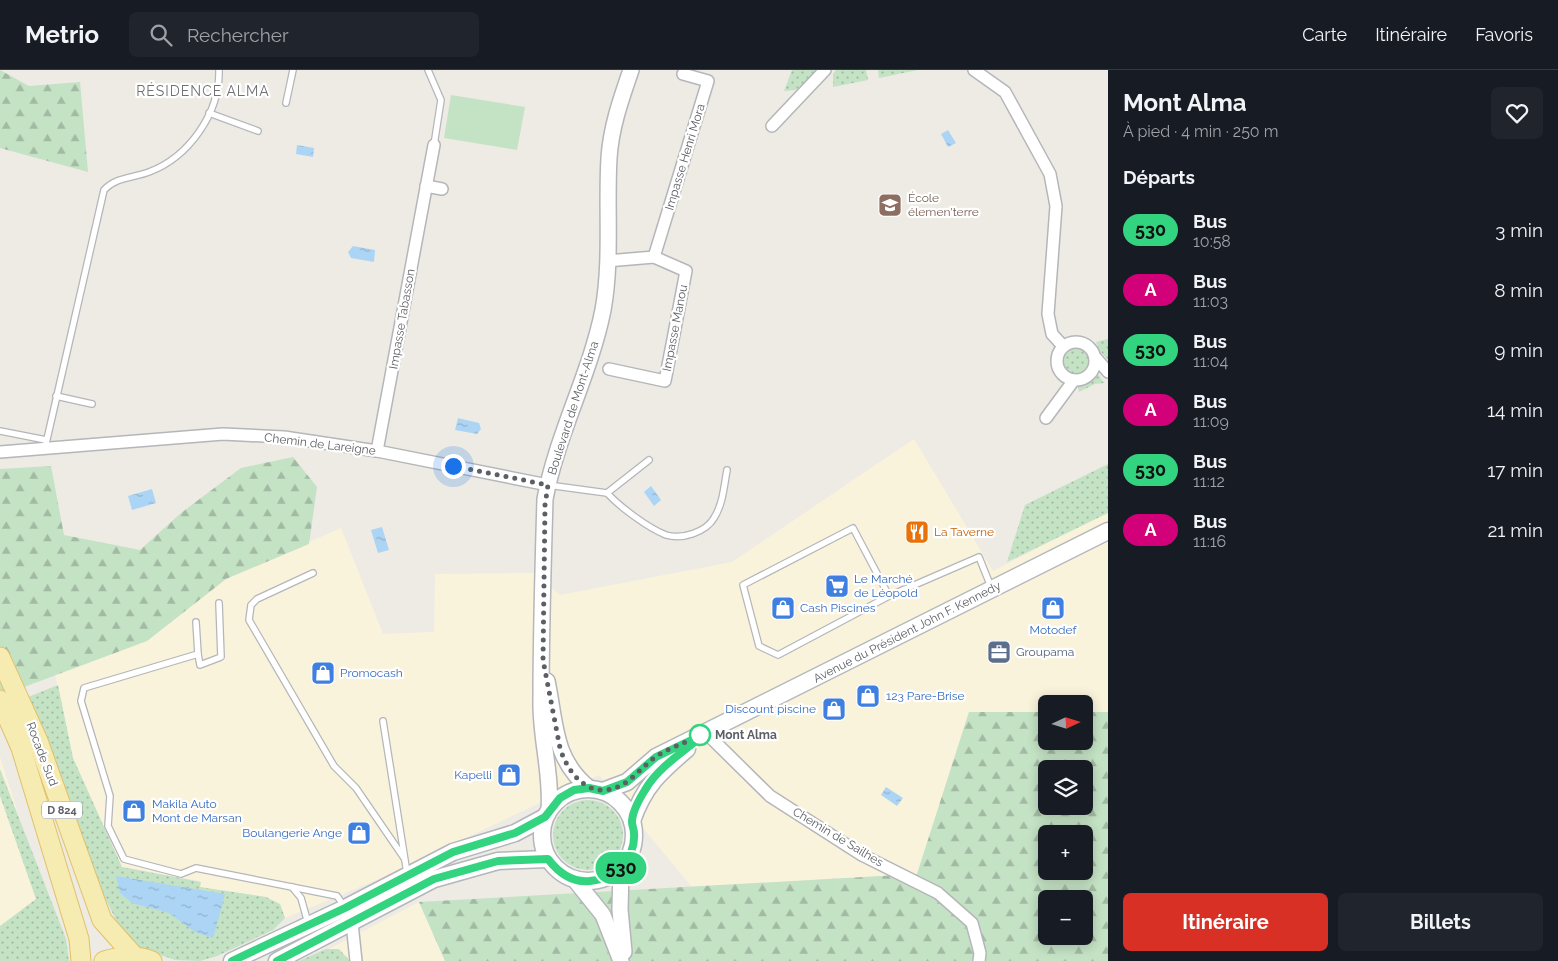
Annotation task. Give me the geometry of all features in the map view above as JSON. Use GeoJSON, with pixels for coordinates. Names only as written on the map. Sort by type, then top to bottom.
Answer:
{"type":"FeatureCollection","features":[{"type":"Feature","properties":{"kind":"main road","name":"Avenue du Président John F. Kennedy"},"geometry":{"type":"LineString","coordinates":[[596,790],[627,782],[656,757],[1108,531]]}},
{"type":"Feature","properties":{"kind":"main road","name":"Rocade Sud"},"geometry":{"type":"LineString","coordinates":[[0,657],[38,741],[102,920],[144,959]]}},
{"type":"Feature","properties":{"kind":"main road","name":"Rocade Sud"},"geometry":{"type":"LineString","coordinates":[[0,700],[24,757],[79,939],[81,961]]}},
{"type":"Feature","properties":{"kind":"main road","name":"Avenue du Président John F. Kennedy"},"geometry":{"type":"LineString","coordinates":[[632,821],[645,789],[662,770],[706,733]]}},
{"type":"Feature","properties":{"kind":"main road"},"geometry":{"type":"LineString","coordinates":[[232,961],[406,879],[453,852],[515,833],[547,814],[560,798],[574,790],[596,790],[615,798],[626,808],[632,821],[634,833],[633,846],[629,858],[621,868],[600,880],[587,882],[575,880],[555,868],[548,859],[543,846],[542,831],[547,814]]}},
{"type":"Feature","properties":{"kind":"main road"},"geometry":{"type":"LineString","coordinates":[[277,961],[352,923],[398,896],[434,879],[474,866],[511,859],[548,859]]}},
{"type":"Feature","properties":{"kind":"main road"},"geometry":{"type":"LineString","coordinates":[[104,961],[114,958],[144,959]]}},
{"type":"Feature","properties":{"kind":"street","name":"Boulevard de Mont-Alma"},"geometry":{"type":"LineString","coordinates":[[547,814],[550,786],[545,765],[541,701],[545,505],[548,485],[596,342],[606,291],[609,157],[616,114],[631,70]]}},
{"type":"Feature","properties":{"kind":"street"},"geometry":{"type":"LineString","coordinates":[[772,126],[825,70]]}},
{"type":"Feature","properties":{"kind":"street"},"geometry":{"type":"LineString","coordinates":[[974,70],[1005,92],[1050,174],[1056,206],[1048,314],[1052,334],[1063,346]]}},
{"type":"Feature","properties":{"kind":"street","name":"Impasse Henri Mora"},"geometry":{"type":"LineString","coordinates":[[654,257],[708,81],[683,74]]}},
{"type":"Feature","properties":{"kind":"street","name":"Impasse Tabasson"},"geometry":{"type":"LineString","coordinates":[[377,451],[434,145]]}},
{"type":"Feature","properties":{"kind":"street"},"geometry":{"type":"LineString","coordinates":[[426,186],[442,189]]}},
{"type":"Feature","properties":{"kind":"street","name":"Impasse Manou"},"geometry":{"type":"LineString","coordinates":[[607,261],[654,257],[686,271],[664,381],[609,369]]}},
{"type":"Feature","properties":{"kind":"street"},"geometry":{"type":"LineString","coordinates":[[1096,358],[1094,369],[1090,374],[1086,378],[1074,380],[1068,378],[1059,369],[1057,357],[1063,346],[1074,341],[1086,343],[1108,372]]}},
{"type":"Feature","properties":{"kind":"street"},"geometry":{"type":"LineString","coordinates":[[1046,418],[1074,380]]}},
{"type":"Feature","properties":{"kind":"street","name":"Chemin de Lareigne"},"geometry":{"type":"LineString","coordinates":[[0,452],[45,444],[222,434],[284,437],[377,451],[548,485]]}},
{"type":"Feature","properties":{"kind":"street","name":"Boulevard de Mont-Alma"},"geometry":{"type":"LineString","coordinates":[[543,660],[556,736],[563,760],[572,772],[596,790]]}},
{"type":"Feature","properties":{"kind":"street","name":"Chemin de Sailhes"},"geometry":{"type":"LineString","coordinates":[[706,733],[770,796],[862,855],[938,893],[972,922],[980,953],[979,961]]}},
{"type":"Feature","properties":{"kind":"street"},"geometry":{"type":"LineString","coordinates":[[621,868],[620,910],[623,961]]}},
{"type":"Feature","properties":{"kind":"street"},"geometry":{"type":"LineString","coordinates":[[575,880],[603,915],[623,961]]}},
{"type":"Feature","properties":{"kind":"street"},"geometry":{"type":"LineString","coordinates":[[345,908],[352,923],[356,961]]}},
{"type":"Feature","properties":{"kind":"lane"},"geometry":{"type":"LineString","coordinates":[[0,431],[45,444],[104,190],[117,180],[151,171],[180,153],[197,136],[209,113],[217,89],[219,70]]}},
{"type":"Feature","properties":{"kind":"lane"},"geometry":{"type":"LineString","coordinates":[[286,103],[293,70]]}},
{"type":"Feature","properties":{"kind":"lane"},"geometry":{"type":"LineString","coordinates":[[428,70],[441,100],[434,145]]}},
{"type":"Feature","properties":{"kind":"lane"},"geometry":{"type":"LineString","coordinates":[[209,113],[258,131]]}},
{"type":"Feature","properties":{"kind":"lane"},"geometry":{"type":"LineString","coordinates":[[56,396],[92,404]]}},
{"type":"Feature","properties":{"kind":"lane"},"geometry":{"type":"LineString","coordinates":[[606,493],[649,460]]}},
{"type":"Feature","properties":{"kind":"lane"},"geometry":{"type":"LineString","coordinates":[[548,485],[606,493],[616,504],[668,536],[694,535],[713,520],[720,506],[727,470]]}},
{"type":"Feature","properties":{"kind":"lane"},"geometry":{"type":"LineString","coordinates":[[889,596],[852,528],[743,585],[759,646],[778,656],[889,596],[978,557],[992,589]]}},
{"type":"Feature","properties":{"kind":"lane"},"geometry":{"type":"LineString","coordinates":[[313,573],[257,599],[251,606],[249,620],[334,766],[356,788],[404,858]]}},
{"type":"Feature","properties":{"kind":"lane"},"geometry":{"type":"LineString","coordinates":[[196,622],[200,665],[221,658],[219,603]]}},
{"type":"Feature","properties":{"kind":"lane"},"geometry":{"type":"LineString","coordinates":[[198,654],[84,688],[82,701],[110,796],[108,826],[124,859],[181,874],[196,868],[337,896],[345,908]]}},
{"type":"Feature","properties":{"kind":"lane"},"geometry":{"type":"LineString","coordinates":[[383,721],[406,879]]}},
{"type":"Feature","properties":{"kind":"lane"},"geometry":{"type":"LineString","coordinates":[[292,887],[301,898],[309,926]]}},
{"type":"Feature","properties":{"kind":"shaded area"},"geometry":{"type":"Polygon","coordinates":[[[914,439],[993,571],[1108,512],[1108,712],[1093,712],[1093,695],[1038,695],[1038,712],[969,712],[917,874],[692,887],[599,775],[379,879],[285,918],[280,904],[266,897],[199,887],[200,881],[122,867],[73,758],[55,674],[147,641],[226,579],[341,528],[383,634],[434,632],[435,574],[534,573],[560,595],[732,562],[914,439]]]}},
{"type":"Feature","properties":{"kind":"shaded area"},"geometry":{"type":"Polygon","coordinates":[[[0,757],[46,901],[0,951],[0,757]]]}},
{"type":"Feature","properties":{"kind":"shaded area"},"geometry":{"type":"Polygon","coordinates":[[[419,902],[445,961],[306,961],[419,902]]]}},
{"type":"Feature","properties":{"kind":"green space"},"geometry":{"type":"Polygon","coordinates":[[[0,70],[29,86],[80,82],[88,172],[0,148],[0,70]]]}},
{"type":"Feature","properties":{"kind":"green space"},"geometry":{"type":"Polygon","coordinates":[[[792,70],[818,70],[796,90],[784,91],[792,70]]]}},
{"type":"Feature","properties":{"kind":"green space"},"geometry":{"type":"Polygon","coordinates":[[[836,70],[866,70],[868,80],[833,87],[833,74],[836,70]]]}},
{"type":"Feature","properties":{"kind":"green space"},"geometry":{"type":"Polygon","coordinates":[[[878,70],[918,70],[879,78],[878,70]]]}},
{"type":"Feature","properties":{"kind":"green space"},"geometry":{"type":"Polygon","coordinates":[[[451,95],[525,107],[517,150],[444,138],[451,95]]]}},
{"type":"Feature","properties":{"kind":"green space"},"geometry":{"type":"Polygon","coordinates":[[[1108,339],[1108,360],[1099,350],[1096,342],[1108,339]]]}},
{"type":"Feature","properties":{"kind":"green space"},"geometry":{"type":"Polygon","coordinates":[[[1076,346],[1086,350],[1090,360],[1086,370],[1076,374],[1066,370],[1062,360],[1066,350],[1076,346]]]}},
{"type":"Feature","properties":{"kind":"green space"},"geometry":{"type":"Polygon","coordinates":[[[1095,375],[1099,375],[1104,383],[1095,384],[1079,392],[1078,387],[1088,383],[1095,375]]]}},
{"type":"Feature","properties":{"kind":"green space"},"geometry":{"type":"Polygon","coordinates":[[[293,457],[317,487],[309,544],[226,579],[147,641],[0,696],[0,469],[51,466],[64,535],[140,550],[181,513],[241,468],[293,457]]]}},
{"type":"Feature","properties":{"kind":"green space"},"geometry":{"type":"Polygon","coordinates":[[[1108,464],[1108,513],[1007,562],[1025,505],[1108,464]]]}},
{"type":"Feature","properties":{"kind":"green space"},"geometry":{"type":"Polygon","coordinates":[[[58,685],[73,758],[122,867],[201,882],[200,887],[266,897],[280,904],[285,918],[273,930],[217,956],[200,961],[175,960],[137,947],[124,936],[101,890],[28,697],[58,685]]]}},
{"type":"Feature","properties":{"kind":"green space"},"geometry":{"type":"Polygon","coordinates":[[[969,712],[1038,712],[1038,750],[1093,750],[1093,712],[1108,712],[1108,961],[445,961],[419,902],[917,874],[969,712]]]}},
{"type":"Feature","properties":{"kind":"green space"},"geometry":{"type":"Polygon","coordinates":[[[0,769],[66,939],[69,961],[0,961],[0,926],[36,899],[0,796],[0,769]]]}},
{"type":"Feature","properties":{"kind":"green space"},"geometry":{"type":"Polygon","coordinates":[[[581,800],[595,800],[608,806],[617,815],[623,828],[621,848],[613,860],[595,870],[581,870],[568,864],[559,855],[553,842],[553,828],[559,815],[568,806],[581,800]]]}},
{"type":"Feature","properties":{"kind":"green space"},"geometry":{"type":"Polygon","coordinates":[[[326,949],[339,949],[350,961],[299,961],[326,949]]]}},
{"type":"Feature","properties":{"kind":"water"},"geometry":{"type":"Polygon","coordinates":[[[948,130],[956,143],[948,147],[941,134],[948,130]]]}},
{"type":"Feature","properties":{"kind":"water"},"geometry":{"type":"Polygon","coordinates":[[[297,145],[314,148],[313,157],[296,154],[297,145]]]}},
{"type":"Feature","properties":{"kind":"water"},"geometry":{"type":"Polygon","coordinates":[[[353,246],[375,250],[374,262],[351,258],[348,252],[353,246]]]}},
{"type":"Feature","properties":{"kind":"water"},"geometry":{"type":"Polygon","coordinates":[[[458,418],[479,423],[481,429],[477,434],[455,430],[458,418]]]}},
{"type":"Feature","properties":{"kind":"water"},"geometry":{"type":"Polygon","coordinates":[[[651,486],[661,500],[654,506],[644,492],[651,486]]]}},
{"type":"Feature","properties":{"kind":"water"},"geometry":{"type":"Polygon","coordinates":[[[152,489],[156,503],[132,510],[128,496],[152,489]]]}},
{"type":"Feature","properties":{"kind":"water"},"geometry":{"type":"Polygon","coordinates":[[[382,527],[389,550],[378,553],[371,530],[382,527]]]}},
{"type":"Feature","properties":{"kind":"water"},"geometry":{"type":"Polygon","coordinates":[[[886,787],[903,798],[897,806],[881,795],[886,787]]]}},
{"type":"Feature","properties":{"kind":"water"},"geometry":{"type":"Polygon","coordinates":[[[116,876],[225,894],[213,938],[195,932],[169,913],[132,903],[120,893],[116,876]]]}},
{"type":"Feature","properties":{"kind":"bus line","name":"530"},"geometry":{"type":"LineString","coordinates":[[232,961],[345,908],[453,852],[515,833],[545,817],[560,798],[574,790],[589,788],[603,791],[627,782],[656,757],[706,733],[662,770],[645,789],[632,821],[634,833],[633,846],[629,858],[621,868],[611,875],[600,880],[587,882],[575,880],[564,875],[548,859],[511,859],[474,866],[434,879],[333,934],[277,961]]}},
{"type":"Feature","properties":{"kind":"place","name":"École élemen'terre"},"geometry":{"type":"Point","coordinates":[890,205]}},
{"type":"Feature","properties":{"kind":"place","name":"La Taverne"},"geometry":{"type":"Point","coordinates":[917,532]}},
{"type":"Feature","properties":{"kind":"place","name":"Le Marché de Léopold"},"geometry":{"type":"Point","coordinates":[837,586]}},
{"type":"Feature","properties":{"kind":"place","name":"Cash Piscines"},"geometry":{"type":"Point","coordinates":[783,608]}},
{"type":"Feature","properties":{"kind":"place","name":"Motodef"},"geometry":{"type":"Point","coordinates":[1053,608]}},
{"type":"Feature","properties":{"kind":"place","name":"Groupama"},"geometry":{"type":"Point","coordinates":[999,652]}},
{"type":"Feature","properties":{"kind":"place","name":"Promocash"},"geometry":{"type":"Point","coordinates":[323,673]}},
{"type":"Feature","properties":{"kind":"place","name":"123 Pare-Brise"},"geometry":{"type":"Point","coordinates":[868,696]}},
{"type":"Feature","properties":{"kind":"place","name":"Discount piscine"},"geometry":{"type":"Point","coordinates":[834,709]}},
{"type":"Feature","properties":{"kind":"place","name":"Mont Alma"},"geometry":{"type":"Point","coordinates":[700,735]}},
{"type":"Feature","properties":{"kind":"place","name":"Kapelli"},"geometry":{"type":"Point","coordinates":[509,775]}},
{"type":"Feature","properties":{"kind":"place","name":"Makila Auto Mont de Marsan"},"geometry":{"type":"Point","coordinates":[134,811]}},
{"type":"Feature","properties":{"kind":"place","name":"Boulangerie Ange"},"geometry":{"type":"Point","coordinates":[359,833]}},
{"type":"Feature","properties":{"kind":"district","name":"RÉSIDENCE ALMA"},"geometry":{"type":"Point","coordinates":[203,91]}},
{"type":"Feature","properties":{"kind":"route"},"geometry":{"type":"LineString","coordinates":[[453,466],[548,485],[545,499],[542,616],[543,660],[556,736],[563,760],[577,778],[589,788],[603,791],[613,788],[627,782],[656,757],[706,733],[700,735]]}}]}
